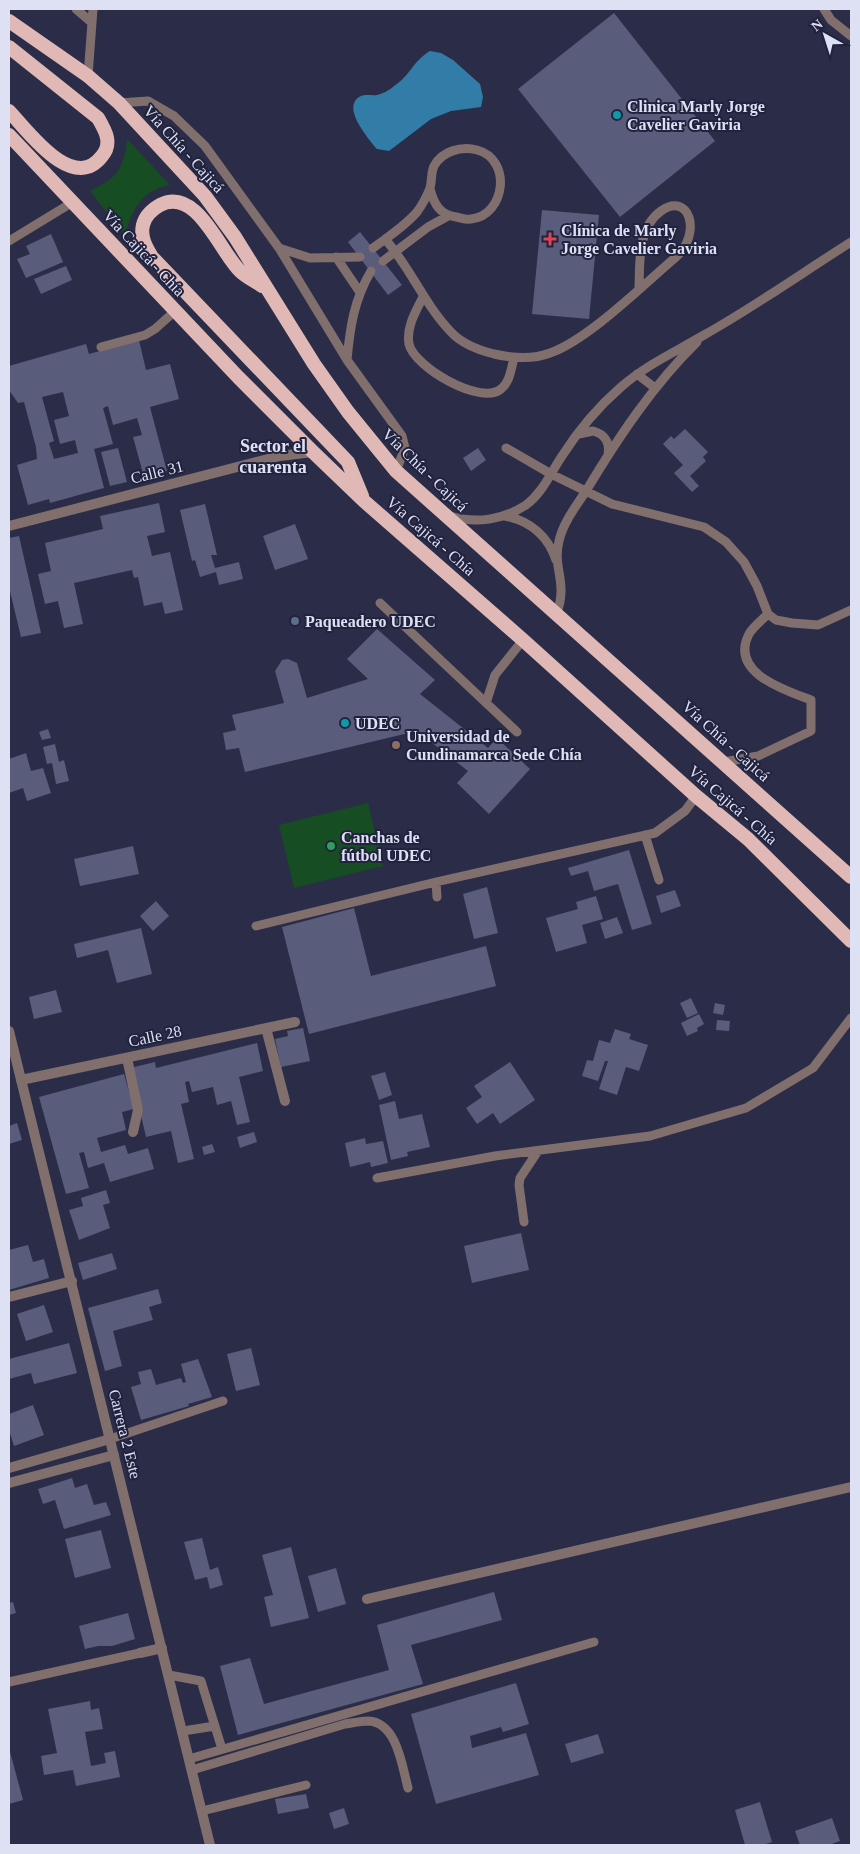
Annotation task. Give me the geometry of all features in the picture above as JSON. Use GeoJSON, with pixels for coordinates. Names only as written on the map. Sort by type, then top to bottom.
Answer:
{"type":"FeatureCollection","features":[{"type":"Feature","properties":{"kind":"highway","name":"Vía Chía - Cajicá"},"geometry":{"type":"LineString","coordinates":[[9,21],[88,76],[119,103],[205,196],[235,237],[348,412],[396,471],[556,615],[724,762],[851,878]]}},
{"type":"Feature","properties":{"kind":"highway"},"geometry":{"type":"LineString","coordinates":[[9,47],[98,118],[106,132],[108,142],[106,151],[95,163],[85,168],[68,166],[57,160],[9,111]]}},
{"type":"Feature","properties":{"kind":"highway","name":"Vía Cajicá - Chía"},"geometry":{"type":"LineString","coordinates":[[9,134],[175,311],[313,452],[364,501],[523,640],[696,796],[748,839],[851,942]]}},
{"type":"Feature","properties":{"kind":"highway"},"geometry":{"type":"LineString","coordinates":[[267,289],[240,271],[198,213],[188,206],[174,202],[161,204],[150,213],[143,225],[143,240],[152,257],[348,462],[364,501]]}},
{"type":"Feature","properties":{"kind":"street","name":"Calle 31"},"geometry":{"type":"LineString","coordinates":[[9,526],[280,456],[313,452]]}},
{"type":"Feature","properties":{"kind":"street","name":"Calle 28"},"geometry":{"type":"LineString","coordinates":[[21,1080],[295,1022]]}},
{"type":"Feature","properties":{"kind":"street"},"geometry":{"type":"LineString","coordinates":[[266,1028],[285,1101]]}},
{"type":"Feature","properties":{"kind":"street","name":"Carrera 2 Este"},"geometry":{"type":"LineString","coordinates":[[9,1031],[12,1054],[21,1080],[72,1281],[210,1845]]}},
{"type":"Feature","properties":{"kind":"street"},"geometry":{"type":"LineString","coordinates":[[127,1058],[138,1110],[133,1132]]}},
{"type":"Feature","properties":{"kind":"street"},"geometry":{"type":"LineString","coordinates":[[9,1297],[72,1281]]}},
{"type":"Feature","properties":{"kind":"street"},"geometry":{"type":"LineString","coordinates":[[9,1468],[110,1439]]}},
{"type":"Feature","properties":{"kind":"street"},"geometry":{"type":"LineString","coordinates":[[9,1483],[114,1455]]}},
{"type":"Feature","properties":{"kind":"street"},"geometry":{"type":"LineString","coordinates":[[367,1599],[851,1487]]}},
{"type":"Feature","properties":{"kind":"street"},"geometry":{"type":"LineString","coordinates":[[140,1653],[162,1648]]}},
{"type":"Feature","properties":{"kind":"lane"},"geometry":{"type":"LineString","coordinates":[[76,9],[90,21]]}},
{"type":"Feature","properties":{"kind":"lane"},"geometry":{"type":"LineString","coordinates":[[88,76],[90,21],[93,9]]}},
{"type":"Feature","properties":{"kind":"lane"},"geometry":{"type":"LineString","coordinates":[[824,9],[831,20],[851,36]]}},
{"type":"Feature","properties":{"kind":"lane"},"geometry":{"type":"LineString","coordinates":[[119,103],[148,101],[174,116],[205,146],[279,248],[347,360],[402,436],[405,448],[396,471]]}},
{"type":"Feature","properties":{"kind":"lane"},"geometry":{"type":"LineString","coordinates":[[373,248],[417,212],[430,189],[434,167],[442,156],[454,150],[467,148],[480,151],[491,158],[498,169],[501,182],[500,195],[493,207],[483,215],[470,220],[448,216],[436,204],[430,189]]}},
{"type":"Feature","properties":{"kind":"lane"},"geometry":{"type":"LineString","coordinates":[[9,242],[72,202]]}},
{"type":"Feature","properties":{"kind":"lane"},"geometry":{"type":"LineString","coordinates":[[385,239],[396,251],[423,297],[451,332],[467,344],[482,351],[514,358],[549,354],[573,342],[639,288],[681,253],[689,239],[691,222],[686,211],[677,206],[667,207],[658,213],[644,234],[639,288]]}},
{"type":"Feature","properties":{"kind":"lane"},"geometry":{"type":"LineString","coordinates":[[383,261],[428,227],[448,216]]}},
{"type":"Feature","properties":{"kind":"lane"},"geometry":{"type":"LineString","coordinates":[[445,514],[474,520],[504,516],[533,499],[574,439],[603,404],[637,374],[669,352],[703,335],[851,242]]}},
{"type":"Feature","properties":{"kind":"lane"},"geometry":{"type":"LineString","coordinates":[[279,248],[310,258],[360,257]]}},
{"type":"Feature","properties":{"kind":"lane"},"geometry":{"type":"LineString","coordinates":[[336,258],[359,291]]}},
{"type":"Feature","properties":{"kind":"lane"},"geometry":{"type":"LineString","coordinates":[[347,360],[350,321],[359,291],[371,271]]}},
{"type":"Feature","properties":{"kind":"lane"},"geometry":{"type":"LineString","coordinates":[[423,297],[412,321],[408,341],[410,349],[437,376],[465,388],[492,393],[500,390],[507,382],[514,358]]}},
{"type":"Feature","properties":{"kind":"lane"},"geometry":{"type":"LineString","coordinates":[[101,347],[145,335],[156,329],[175,311]]}},
{"type":"Feature","properties":{"kind":"lane"},"geometry":{"type":"LineString","coordinates":[[556,561],[562,532],[605,460],[655,388],[677,361],[703,335]]}},
{"type":"Feature","properties":{"kind":"lane"},"geometry":{"type":"LineString","coordinates":[[637,374],[655,388]]}},
{"type":"Feature","properties":{"kind":"lane"},"geometry":{"type":"LineString","coordinates":[[574,439],[582,432],[598,432],[608,444],[605,460]]}},
{"type":"Feature","properties":{"kind":"lane"},"geometry":{"type":"LineString","coordinates":[[506,448],[585,492],[612,504],[704,527],[726,542],[744,562],[757,586],[768,614],[776,620],[818,625],[851,610]]}},
{"type":"Feature","properties":{"kind":"lane"},"geometry":{"type":"LineString","coordinates":[[504,516],[522,521],[537,530],[549,544],[556,561],[563,589],[556,615]]}},
{"type":"Feature","properties":{"kind":"lane"},"geometry":{"type":"LineString","coordinates":[[380,602],[517,732]]}},
{"type":"Feature","properties":{"kind":"lane"},"geometry":{"type":"LineString","coordinates":[[724,762],[758,756],[810,731],[811,700],[771,685],[749,666],[745,649],[749,634],[768,614]]}},
{"type":"Feature","properties":{"kind":"lane"},"geometry":{"type":"LineString","coordinates":[[486,703],[494,676],[523,640]]}},
{"type":"Feature","properties":{"kind":"lane"},"geometry":{"type":"LineString","coordinates":[[256,926],[436,882],[655,833],[685,811],[696,796]]}},
{"type":"Feature","properties":{"kind":"lane"},"geometry":{"type":"LineString","coordinates":[[645,835],[659,880]]}},
{"type":"Feature","properties":{"kind":"lane"},"geometry":{"type":"LineString","coordinates":[[436,882],[437,897]]}},
{"type":"Feature","properties":{"kind":"lane"},"geometry":{"type":"LineString","coordinates":[[377,1178],[538,1151],[650,1136],[746,1108],[813,1068],[851,1018]]}},
{"type":"Feature","properties":{"kind":"lane"},"geometry":{"type":"LineString","coordinates":[[524,1222],[519,1185],[520,1178],[538,1151]]}},
{"type":"Feature","properties":{"kind":"lane"},"geometry":{"type":"LineString","coordinates":[[110,1439],[223,1402]]}},
{"type":"Feature","properties":{"kind":"lane"},"geometry":{"type":"LineString","coordinates":[[189,1758],[594,1642]]}},
{"type":"Feature","properties":{"kind":"lane"},"geometry":{"type":"LineString","coordinates":[[9,1682],[140,1653]]}},
{"type":"Feature","properties":{"kind":"lane"},"geometry":{"type":"LineString","coordinates":[[169,1675],[201,1682],[222,1749]]}},
{"type":"Feature","properties":{"kind":"lane"},"geometry":{"type":"LineString","coordinates":[[192,1770],[344,1724],[370,1721],[383,1726],[393,1738],[408,1788]]}},
{"type":"Feature","properties":{"kind":"lane"},"geometry":{"type":"LineString","coordinates":[[183,1731],[215,1726]]}},
{"type":"Feature","properties":{"kind":"lane"},"geometry":{"type":"LineString","coordinates":[[202,1810],[306,1785]]}},
{"type":"Feature","properties":{"kind":"green space"},"geometry":{"type":"Polygon","coordinates":[[[127,139],[170,185],[152,192],[139,203],[131,217],[125,236],[90,191],[107,182],[118,171],[124,158],[127,139]]]}},
{"type":"Feature","properties":{"kind":"green space","name":"Canchas de fútbol UDEC"},"geometry":{"type":"Polygon","coordinates":[[[368,803],[383,866],[294,888],[279,825],[368,803]]]}},
{"type":"Feature","properties":{"kind":"water"},"geometry":{"type":"Polygon","coordinates":[[[430,51],[441,53],[453,60],[480,84],[483,97],[481,107],[451,111],[431,119],[389,151],[377,149],[362,130],[354,114],[353,107],[355,101],[361,96],[377,95],[390,89],[404,78],[419,60],[430,51]]]}},
{"type":"Feature","properties":{"kind":"building","name":"Clinica Marly Jorge Cavelier Gaviria"},"geometry":{"type":"Polygon","coordinates":[[[614,13],[715,141],[620,217],[518,89],[614,13]]]}},
{"type":"Feature","properties":{"kind":"building"},"geometry":{"type":"Polygon","coordinates":[[[542,210],[599,215],[589,319],[532,314],[542,210]]]}},
{"type":"Feature","properties":{"kind":"building"},"geometry":{"type":"Polygon","coordinates":[[[360,232],[402,285],[388,295],[348,242],[360,232]]]}},
{"type":"Feature","properties":{"kind":"building"},"geometry":{"type":"Polygon","coordinates":[[[51,234],[63,262],[26,278],[17,259],[30,254],[26,246],[51,234]]]}},
{"type":"Feature","properties":{"kind":"building"},"geometry":{"type":"Polygon","coordinates":[[[66,266],[72,280],[41,294],[34,279],[66,266]]]}},
{"type":"Feature","properties":{"kind":"building"},"geometry":{"type":"Polygon","coordinates":[[[139,340],[146,370],[170,364],[179,399],[150,407],[167,471],[144,477],[133,437],[142,435],[137,418],[113,425],[108,406],[103,408],[113,444],[94,449],[104,488],[50,503],[49,499],[28,505],[17,465],[37,459],[36,447],[24,402],[18,403],[9,390],[9,366],[86,344],[89,354],[139,340]],[[63,392],[42,397],[54,441],[49,443],[54,459],[78,453],[75,440],[60,444],[54,420],[69,416],[63,392]]]}},
{"type":"Feature","properties":{"kind":"building"},"geometry":{"type":"Polygon","coordinates":[[[685,429],[708,452],[703,457],[706,461],[690,476],[699,486],[692,492],[674,473],[683,465],[663,444],[671,436],[674,439],[685,429]]]}},
{"type":"Feature","properties":{"kind":"building"},"geometry":{"type":"Polygon","coordinates":[[[118,448],[127,482],[110,486],[101,452],[118,448]]]}},
{"type":"Feature","properties":{"kind":"building"},"geometry":{"type":"Polygon","coordinates":[[[478,448],[486,460],[471,471],[463,458],[478,448]]]}},
{"type":"Feature","properties":{"kind":"building"},"geometry":{"type":"Polygon","coordinates":[[[159,503],[165,532],[147,536],[152,556],[170,552],[183,610],[165,614],[162,602],[144,606],[138,577],[134,578],[132,570],[74,583],[83,624],[64,628],[58,601],[45,604],[38,574],[51,571],[45,543],[103,529],[100,516],[159,503]]]}},
{"type":"Feature","properties":{"kind":"building"},"geometry":{"type":"Polygon","coordinates":[[[205,504],[217,555],[211,555],[215,568],[239,562],[243,579],[219,585],[216,572],[200,577],[195,560],[192,561],[180,510],[205,504]]]}},
{"type":"Feature","properties":{"kind":"building"},"geometry":{"type":"Polygon","coordinates":[[[295,524],[308,559],[275,570],[263,536],[295,524]]]}},
{"type":"Feature","properties":{"kind":"building"},"geometry":{"type":"Polygon","coordinates":[[[19,536],[41,633],[21,637],[9,587],[9,538],[19,536]]]}},
{"type":"Feature","properties":{"kind":"building","name":"UDEC"},"geometry":{"type":"Polygon","coordinates":[[[377,629],[435,680],[420,694],[488,748],[497,738],[530,769],[489,814],[457,783],[468,771],[417,731],[245,772],[239,748],[226,750],[223,733],[236,730],[232,715],[284,703],[275,671],[282,660],[288,659],[297,663],[307,698],[368,679],[347,659],[377,629]]]}},
{"type":"Feature","properties":{"kind":"building"},"geometry":{"type":"Polygon","coordinates":[[[48,729],[51,738],[42,740],[39,732],[48,729]]]}},
{"type":"Feature","properties":{"kind":"building"},"geometry":{"type":"Polygon","coordinates":[[[55,744],[59,762],[64,760],[69,781],[56,784],[52,763],[47,764],[43,747],[55,744]]]}},
{"type":"Feature","properties":{"kind":"building"},"geometry":{"type":"Polygon","coordinates":[[[26,753],[31,771],[43,768],[51,793],[27,801],[23,788],[9,793],[9,759],[26,753]]]}},
{"type":"Feature","properties":{"kind":"building"},"geometry":{"type":"Polygon","coordinates":[[[133,846],[139,874],[80,886],[74,859],[133,846]]]}},
{"type":"Feature","properties":{"kind":"building"},"geometry":{"type":"Polygon","coordinates":[[[629,850],[652,924],[632,930],[618,884],[594,891],[588,871],[571,876],[568,868],[629,850]]]}},
{"type":"Feature","properties":{"kind":"building"},"geometry":{"type":"Polygon","coordinates":[[[487,887],[498,933],[474,939],[463,894],[487,887]]]}},
{"type":"Feature","properties":{"kind":"building"},"geometry":{"type":"Polygon","coordinates":[[[675,890],[681,906],[661,913],[656,896],[675,890]]]}},
{"type":"Feature","properties":{"kind":"building"},"geometry":{"type":"Polygon","coordinates":[[[596,896],[603,919],[582,925],[587,943],[556,952],[546,918],[578,909],[576,902],[596,896]]]}},
{"type":"Feature","properties":{"kind":"building"},"geometry":{"type":"Polygon","coordinates":[[[156,901],[169,916],[153,931],[140,916],[156,901]]]}},
{"type":"Feature","properties":{"kind":"building"},"geometry":{"type":"Polygon","coordinates":[[[354,908],[371,976],[486,946],[496,986],[309,1034],[282,927],[354,908]]]}},
{"type":"Feature","properties":{"kind":"building"},"geometry":{"type":"Polygon","coordinates":[[[617,917],[623,933],[605,939],[600,923],[617,917]]]}},
{"type":"Feature","properties":{"kind":"building"},"geometry":{"type":"Polygon","coordinates":[[[141,928],[152,974],[117,983],[108,950],[77,958],[74,944],[141,928]]]}},
{"type":"Feature","properties":{"kind":"building"},"geometry":{"type":"Polygon","coordinates":[[[56,990],[62,1012],[34,1019],[29,997],[56,990]]]}},
{"type":"Feature","properties":{"kind":"building"},"geometry":{"type":"Polygon","coordinates":[[[691,998],[698,1013],[687,1018],[680,1003],[691,998]]]}},
{"type":"Feature","properties":{"kind":"building"},"geometry":{"type":"Polygon","coordinates":[[[715,1003],[725,1005],[723,1015],[713,1013],[715,1003]]]}},
{"type":"Feature","properties":{"kind":"building"},"geometry":{"type":"Polygon","coordinates":[[[699,1014],[704,1024],[697,1028],[698,1031],[687,1036],[681,1023],[699,1014]]]}},
{"type":"Feature","properties":{"kind":"building"},"geometry":{"type":"Polygon","coordinates":[[[717,1020],[730,1021],[729,1031],[716,1030],[717,1020]]]}},
{"type":"Feature","properties":{"kind":"building"},"geometry":{"type":"Polygon","coordinates":[[[303,1028],[310,1061],[281,1067],[275,1039],[288,1036],[287,1031],[303,1028]]]}},
{"type":"Feature","properties":{"kind":"building"},"geometry":{"type":"Polygon","coordinates":[[[615,1029],[631,1034],[629,1039],[648,1045],[639,1071],[626,1067],[617,1095],[599,1089],[608,1061],[605,1061],[598,1081],[582,1076],[587,1060],[593,1061],[599,1040],[610,1043],[615,1029]]]}},
{"type":"Feature","properties":{"kind":"building"},"geometry":{"type":"Polygon","coordinates":[[[257,1043],[263,1071],[239,1077],[250,1122],[237,1125],[231,1101],[217,1105],[213,1087],[192,1092],[189,1081],[185,1082],[189,1102],[181,1104],[194,1159],[178,1163],[171,1131],[146,1137],[130,1068],[155,1062],[156,1068],[257,1043]]]}},
{"type":"Feature","properties":{"kind":"building"},"geometry":{"type":"Polygon","coordinates":[[[510,1062],[535,1100],[500,1124],[493,1113],[477,1124],[466,1108],[482,1097],[474,1086],[510,1062]]]}},
{"type":"Feature","properties":{"kind":"building"},"geometry":{"type":"Polygon","coordinates":[[[385,1072],[392,1095],[379,1100],[371,1076],[385,1072]]]}},
{"type":"Feature","properties":{"kind":"building"},"geometry":{"type":"Polygon","coordinates":[[[124,1074],[134,1109],[122,1112],[126,1130],[97,1138],[101,1152],[125,1145],[128,1154],[148,1148],[154,1169],[110,1182],[104,1163],[88,1168],[84,1152],[79,1153],[89,1188],[66,1194],[39,1097],[124,1074]]]}},
{"type":"Feature","properties":{"kind":"building"},"geometry":{"type":"Polygon","coordinates":[[[395,1101],[399,1119],[422,1114],[430,1147],[407,1152],[408,1156],[391,1160],[379,1105],[395,1101]]]}},
{"type":"Feature","properties":{"kind":"building"},"geometry":{"type":"Polygon","coordinates":[[[17,1123],[22,1140],[9,1144],[9,1126],[17,1123]]]}},
{"type":"Feature","properties":{"kind":"building"},"geometry":{"type":"Polygon","coordinates":[[[254,1132],[257,1142],[240,1148],[237,1137],[254,1132]]]}},
{"type":"Feature","properties":{"kind":"building"},"geometry":{"type":"Polygon","coordinates":[[[365,1138],[366,1144],[383,1141],[388,1163],[371,1167],[370,1162],[350,1167],[345,1143],[365,1138]]]}},
{"type":"Feature","properties":{"kind":"building"},"geometry":{"type":"Polygon","coordinates":[[[212,1144],[215,1152],[204,1155],[202,1147],[212,1144]]]}},
{"type":"Feature","properties":{"kind":"building"},"geometry":{"type":"Polygon","coordinates":[[[106,1190],[110,1203],[103,1205],[110,1228],[79,1240],[69,1210],[83,1206],[81,1198],[106,1190]]]}},
{"type":"Feature","properties":{"kind":"building"},"geometry":{"type":"Polygon","coordinates":[[[521,1233],[529,1270],[472,1283],[464,1246],[521,1233]]]}},
{"type":"Feature","properties":{"kind":"building"},"geometry":{"type":"Polygon","coordinates":[[[28,1245],[33,1262],[44,1259],[49,1278],[9,1290],[9,1250],[28,1245]]]}},
{"type":"Feature","properties":{"kind":"building"},"geometry":{"type":"Polygon","coordinates":[[[112,1253],[117,1269],[83,1280],[78,1263],[112,1253]]]}},
{"type":"Feature","properties":{"kind":"building"},"geometry":{"type":"Polygon","coordinates":[[[158,1289],[162,1303],[149,1307],[153,1320],[113,1331],[122,1366],[105,1371],[88,1308],[158,1289]]]}},
{"type":"Feature","properties":{"kind":"building"},"geometry":{"type":"Polygon","coordinates":[[[44,1305],[53,1332],[26,1341],[17,1314],[44,1305]]]}},
{"type":"Feature","properties":{"kind":"building"},"geometry":{"type":"Polygon","coordinates":[[[69,1343],[77,1373],[34,1384],[31,1373],[9,1379],[9,1359],[69,1343]]]}},
{"type":"Feature","properties":{"kind":"building"},"geometry":{"type":"Polygon","coordinates":[[[251,1348],[260,1385],[236,1391],[227,1354],[251,1348]]]}},
{"type":"Feature","properties":{"kind":"building"},"geometry":{"type":"Polygon","coordinates":[[[198,1359],[212,1397],[141,1420],[131,1387],[141,1384],[138,1372],[151,1369],[156,1385],[181,1378],[183,1383],[186,1382],[181,1364],[198,1359]]]}},
{"type":"Feature","properties":{"kind":"building"},"geometry":{"type":"Polygon","coordinates":[[[33,1405],[44,1435],[14,1446],[9,1430],[9,1414],[33,1405]]]}},
{"type":"Feature","properties":{"kind":"building"},"geometry":{"type":"Polygon","coordinates":[[[72,1478],[75,1488],[87,1484],[94,1505],[106,1502],[111,1515],[64,1529],[55,1500],[43,1504],[38,1489],[72,1478]]]}},
{"type":"Feature","properties":{"kind":"building"},"geometry":{"type":"Polygon","coordinates":[[[101,1530],[111,1568],[75,1578],[65,1539],[101,1530]]]}},
{"type":"Feature","properties":{"kind":"building"},"geometry":{"type":"Polygon","coordinates":[[[202,1538],[210,1570],[218,1567],[223,1585],[210,1589],[207,1577],[195,1580],[184,1542],[202,1538]]]}},
{"type":"Feature","properties":{"kind":"building"},"geometry":{"type":"Polygon","coordinates":[[[291,1547],[309,1618],[271,1627],[264,1597],[273,1595],[262,1555],[291,1547]]]}},
{"type":"Feature","properties":{"kind":"building"},"geometry":{"type":"Polygon","coordinates":[[[336,1568],[346,1604],[318,1612],[308,1576],[336,1568]]]}},
{"type":"Feature","properties":{"kind":"building"},"geometry":{"type":"Polygon","coordinates":[[[494,1592],[502,1620],[411,1645],[423,1684],[238,1735],[220,1666],[250,1658],[264,1704],[389,1670],[377,1625],[494,1592]]]}},
{"type":"Feature","properties":{"kind":"building"},"geometry":{"type":"Polygon","coordinates":[[[13,1602],[16,1613],[9,1615],[9,1603],[13,1602]]]}},
{"type":"Feature","properties":{"kind":"building"},"geometry":{"type":"Polygon","coordinates":[[[128,1613],[135,1639],[112,1646],[98,1646],[85,1649],[79,1626],[128,1613]]]}},
{"type":"Feature","properties":{"kind":"building"},"geometry":{"type":"Polygon","coordinates":[[[516,1683],[529,1724],[503,1732],[501,1727],[470,1736],[472,1748],[526,1733],[539,1775],[436,1804],[411,1714],[516,1683]]]}},
{"type":"Feature","properties":{"kind":"building"},"geometry":{"type":"Polygon","coordinates":[[[90,1701],[91,1710],[99,1708],[103,1729],[85,1732],[91,1766],[106,1763],[104,1753],[115,1751],[120,1777],[76,1786],[73,1770],[44,1775],[41,1756],[57,1753],[48,1709],[90,1701]]]}},
{"type":"Feature","properties":{"kind":"building"},"geometry":{"type":"Polygon","coordinates":[[[598,1734],[604,1753],[571,1763],[565,1744],[598,1734]]]}},
{"type":"Feature","properties":{"kind":"building"},"geometry":{"type":"Polygon","coordinates":[[[9,1748],[23,1800],[9,1804],[9,1748]]]}},
{"type":"Feature","properties":{"kind":"building"},"geometry":{"type":"Polygon","coordinates":[[[306,1794],[309,1808],[278,1814],[275,1799],[306,1794]]]}},
{"type":"Feature","properties":{"kind":"building"},"geometry":{"type":"Polygon","coordinates":[[[760,1802],[772,1842],[763,1845],[745,1845],[735,1810],[760,1802]]]}},
{"type":"Feature","properties":{"kind":"building"},"geometry":{"type":"Polygon","coordinates":[[[344,1808],[349,1824],[334,1829],[329,1813],[344,1808]]]}},
{"type":"Feature","properties":{"kind":"building"},"geometry":{"type":"Polygon","coordinates":[[[832,1818],[840,1841],[829,1845],[800,1845],[795,1831],[832,1818]]]}},
{"type":"Feature","properties":{"kind":"place","name":"Clinica Marly Jorge Cavelier Gaviria"},"geometry":{"type":"Point","coordinates":[617,115]}},
{"type":"Feature","properties":{"kind":"place","name":"Clínica de Marly Jorge Cavelier Gaviria"},"geometry":{"type":"Point","coordinates":[550,239]}},
{"type":"Feature","properties":{"kind":"place","name":"Paqueadero UDEC"},"geometry":{"type":"Point","coordinates":[295,621]}},
{"type":"Feature","properties":{"kind":"place","name":"UDEC"},"geometry":{"type":"Point","coordinates":[345,723]}},
{"type":"Feature","properties":{"kind":"place","name":"Universidad de Cundinamarca Sede Chía"},"geometry":{"type":"Point","coordinates":[396,745]}},
{"type":"Feature","properties":{"kind":"place","name":"Canchas de fútbol UDEC"},"geometry":{"type":"Point","coordinates":[331,846]}},
{"type":"Feature","properties":{"kind":"district","name":"Sector el cuarenta"},"geometry":{"type":"Point","coordinates":[273,456]}}]}
